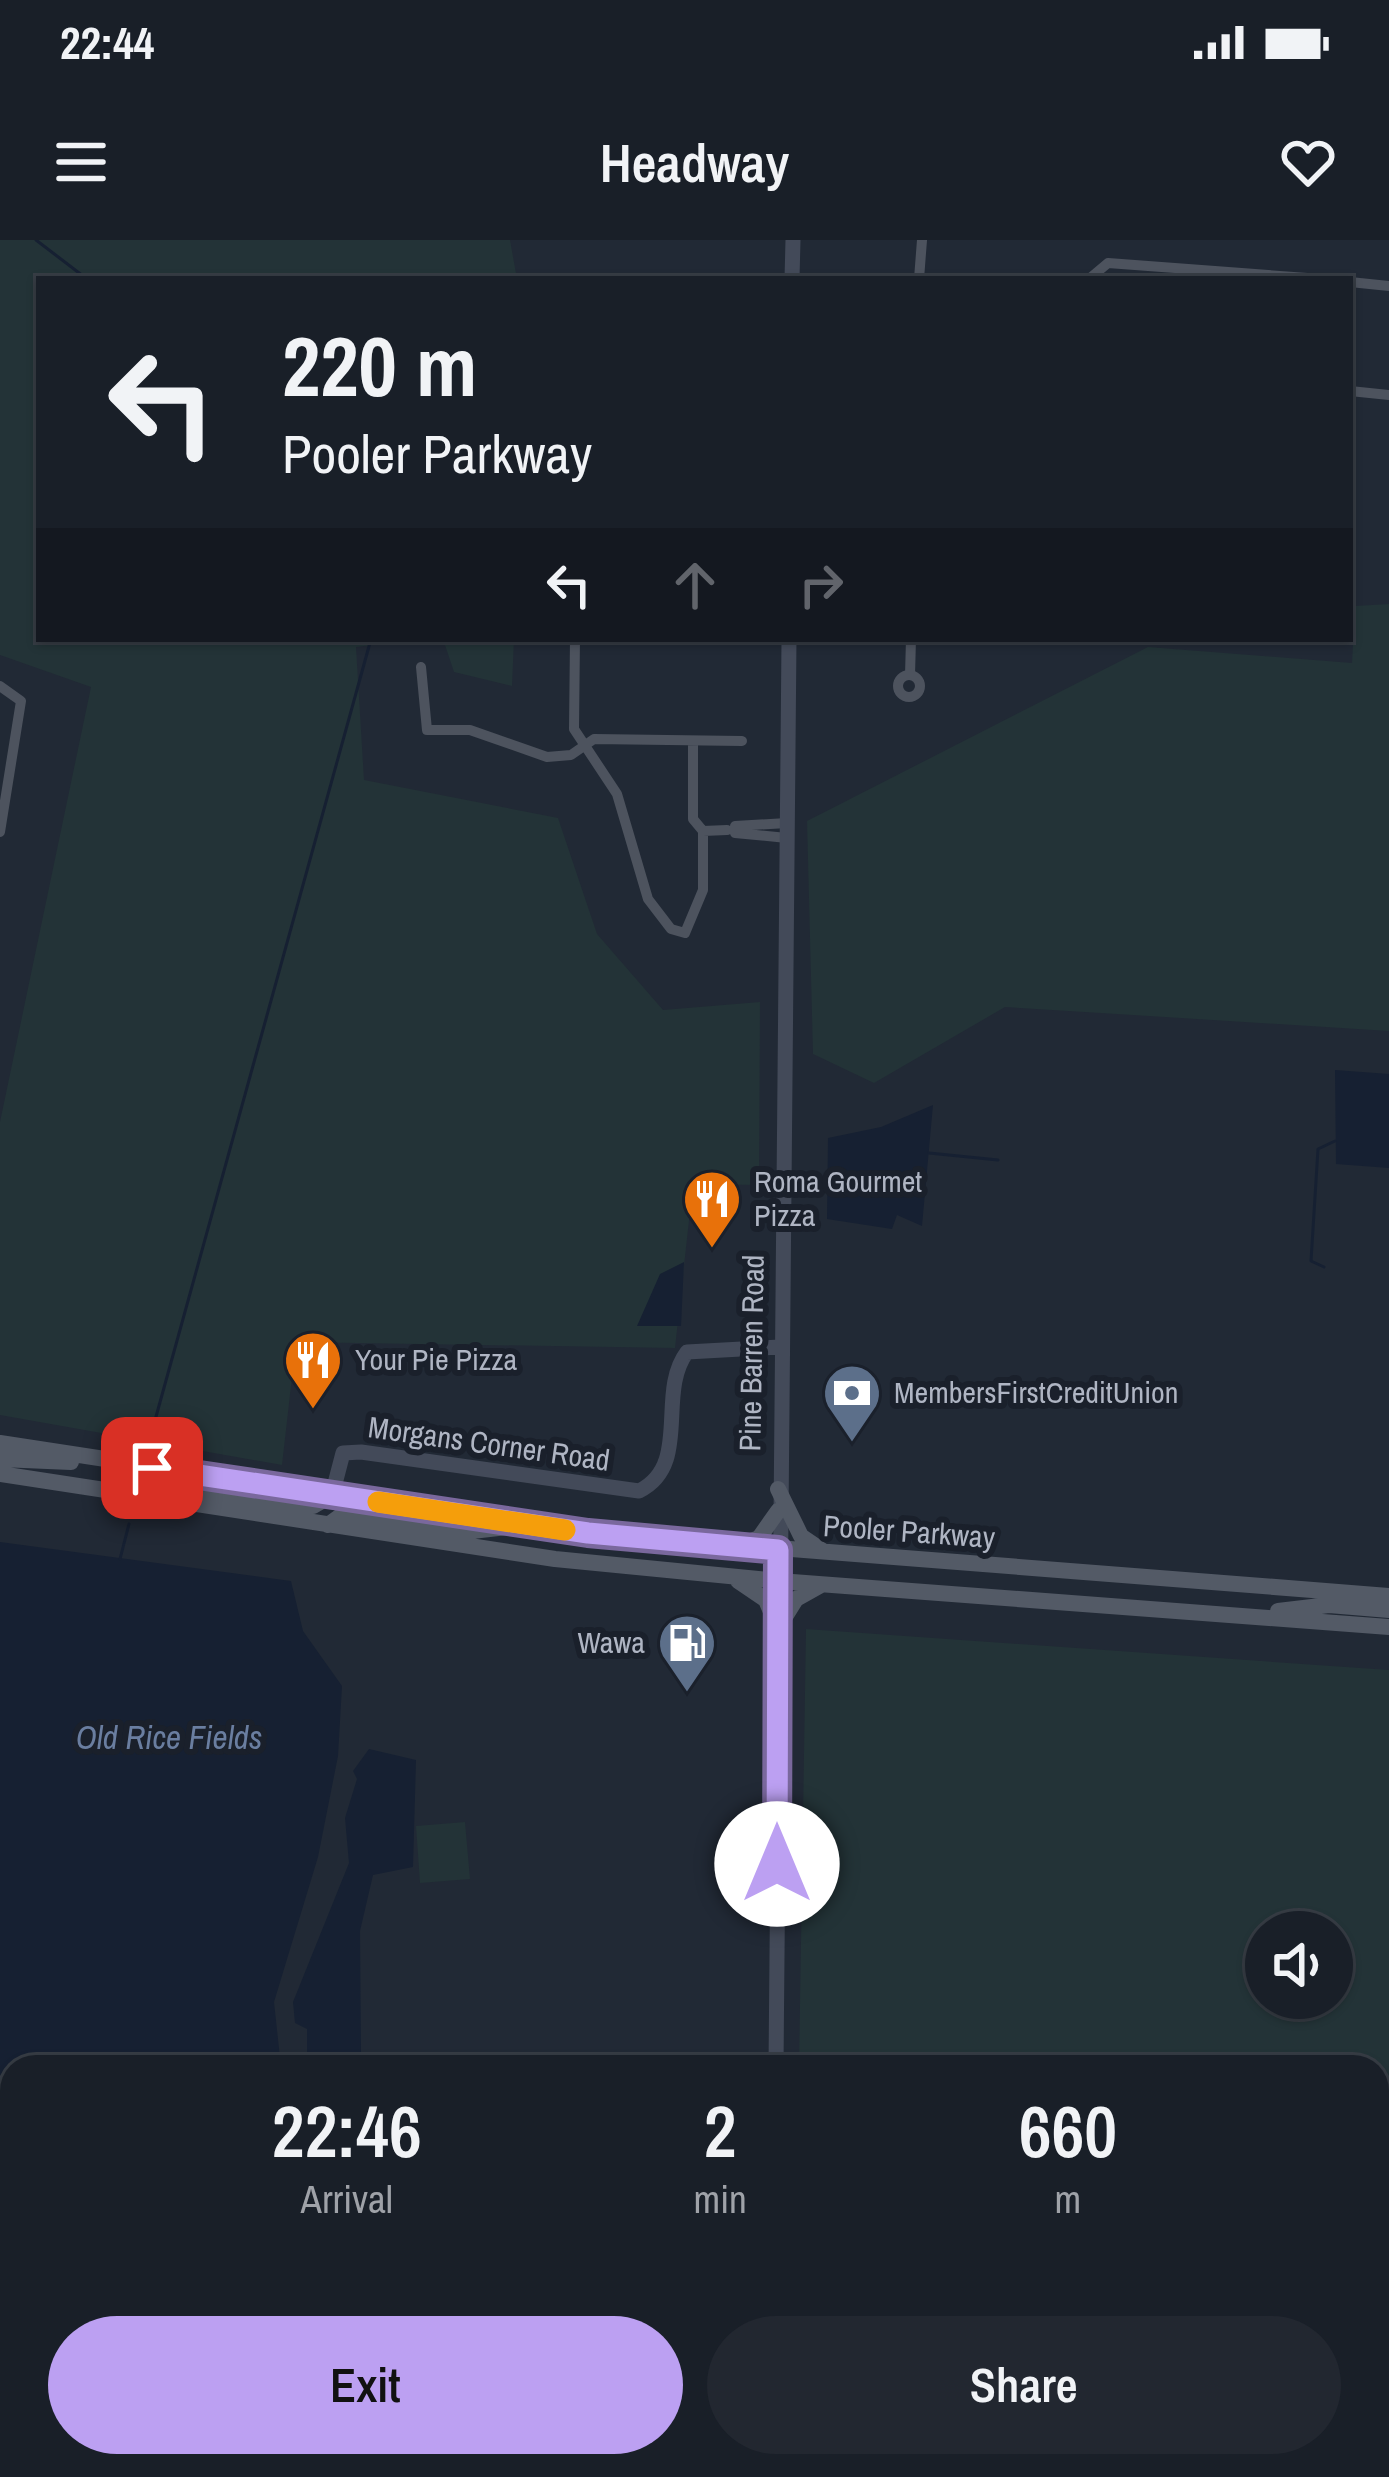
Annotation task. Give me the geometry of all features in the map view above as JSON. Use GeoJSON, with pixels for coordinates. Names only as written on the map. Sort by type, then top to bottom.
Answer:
{"type":"FeatureCollection","features":[{"type":"Feature","properties":{"kind":"main road"},"geometry":{"type":"LineString","coordinates":[[792,276],[793,240]]}},
{"type":"Feature","properties":{"kind":"main road","name":"Pine Barren Road"},"geometry":{"type":"LineString","coordinates":[[776,2055],[789,642]]}},
{"type":"Feature","properties":{"kind":"main road","name":"Morgans Corner Road"},"geometry":{"type":"LineString","coordinates":[[332,1495],[343,1453],[361,1452],[639,1491],[656,1482],[666,1466],[677,1366],[687,1352],[779,1347]]}},
{"type":"Feature","properties":{"kind":"main road","name":"Pooler Parkway"},"geometry":{"type":"LineString","coordinates":[[0,1443],[531,1525],[778,1550],[1389,1596]]}},
{"type":"Feature","properties":{"kind":"main road"},"geometry":{"type":"LineString","coordinates":[[0,1459],[37,1464],[107,1460]]}},
{"type":"Feature","properties":{"kind":"main road","name":"Pooler Parkway"},"geometry":{"type":"LineString","coordinates":[[0,1474],[328,1525],[730,1577],[1389,1627]]}},
{"type":"Feature","properties":{"kind":"main road"},"geometry":{"type":"LineString","coordinates":[[135,1495],[190,1487],[314,1506],[332,1495]]}},
{"type":"Feature","properties":{"kind":"main road"},"geometry":{"type":"LineString","coordinates":[[778,1489],[801,1536],[830,1554]]}},
{"type":"Feature","properties":{"kind":"main road"},"geometry":{"type":"LineString","coordinates":[[733,1546],[759,1538],[778,1511]]}},
{"type":"Feature","properties":{"kind":"main road"},"geometry":{"type":"LineString","coordinates":[[328,1525],[346,1512],[472,1531],[531,1525]]}},
{"type":"Feature","properties":{"kind":"main road"},"geometry":{"type":"LineString","coordinates":[[730,1577],[766,1600],[778,1628]]}},
{"type":"Feature","properties":{"kind":"main road"},"geometry":{"type":"LineString","coordinates":[[778,1628],[796,1599],[822,1584]]}},
{"type":"Feature","properties":{"kind":"main road"},"geometry":{"type":"LineString","coordinates":[[1235,1615],[1329,1605],[1389,1610]]}},
{"type":"Feature","properties":{"kind":"street"},"geometry":{"type":"LineString","coordinates":[[919,276],[922,240]]}},
{"type":"Feature","properties":{"kind":"street"},"geometry":{"type":"LineString","coordinates":[[1092,276],[1108,263],[1281,276]]}},
{"type":"Feature","properties":{"kind":"street"},"geometry":{"type":"LineString","coordinates":[[1353,282],[1389,286]]}},
{"type":"Feature","properties":{"kind":"street"},"geometry":{"type":"LineString","coordinates":[[1353,391],[1389,395]]}},
{"type":"Feature","properties":{"kind":"street"},"geometry":{"type":"LineString","coordinates":[[575,642],[574,728],[618,797],[646,896],[675,931],[686,934],[702,894],[703,830],[692,814],[693,741]]}},
{"type":"Feature","properties":{"kind":"street"},"geometry":{"type":"LineString","coordinates":[[910,642],[910,675]]}},
{"type":"Feature","properties":{"kind":"street"},"geometry":{"type":"LineString","coordinates":[[421,667],[427,730],[470,730],[543,757],[571,755],[594,739],[742,742]]}},
{"type":"Feature","properties":{"kind":"street"},"geometry":{"type":"LineString","coordinates":[[0,686],[21,701],[0,832]]}},
{"type":"Feature","properties":{"kind":"street"},"geometry":{"type":"LineString","coordinates":[[703,830],[787,831]]}},
{"type":"Feature","properties":{"kind":"shaded area"},"geometry":{"type":"Polygon","coordinates":[[[0,240],[510,240],[516,276],[36,276],[36,642],[397,642],[356,647],[364,780],[558,818],[597,934],[663,1010],[760,1002],[759,1185],[693,1184],[675,1348],[296,1342],[282,1465],[0,1415],[0,1122],[91,687],[0,655],[0,240]]]}},
{"type":"Feature","properties":{"kind":"shaded area"},"geometry":{"type":"Polygon","coordinates":[[[1389,604],[1389,1031],[1005,1007],[874,1083],[813,1054],[807,821],[1148,647],[1352,663],[1355,606],[1389,604]]]}},
{"type":"Feature","properties":{"kind":"shaded area"},"geometry":{"type":"Polygon","coordinates":[[[444,642],[514,642],[512,686],[454,672],[444,642]]]}},
{"type":"Feature","properties":{"kind":"shaded area"},"geometry":{"type":"Polygon","coordinates":[[[806,1629],[1389,1670],[1389,2055],[799,2055],[806,1629]]]}},
{"type":"Feature","properties":{"kind":"shaded area"},"geometry":{"type":"Polygon","coordinates":[[[465,1822],[470,1879],[420,1883],[416,1826],[465,1822]]]}},
{"type":"Feature","properties":{"kind":"water"},"geometry":{"type":"Polygon","coordinates":[[[1335,1070],[1389,1074],[1389,1168],[1336,1164],[1335,1070]]]}},
{"type":"Feature","properties":{"kind":"water"},"geometry":{"type":"Polygon","coordinates":[[[933,1105],[922,1226],[897,1215],[892,1229],[827,1219],[828,1138],[881,1127],[933,1105]]]}},
{"type":"Feature","properties":{"kind":"water"},"geometry":{"type":"Polygon","coordinates":[[[684,1262],[681,1326],[637,1326],[660,1274],[684,1262]]]}},
{"type":"Feature","properties":{"kind":"water","name":"Old Rice Fields"},"geometry":{"type":"Polygon","coordinates":[[[0,1542],[291,1581],[303,1631],[342,1686],[338,1756],[318,1857],[274,2002],[280,2055],[0,2055],[0,1542]]]}},
{"type":"Feature","properties":{"kind":"water"},"geometry":{"type":"Polygon","coordinates":[[[369,1749],[416,1760],[413,1867],[373,1875],[360,1931],[363,2055],[307,2055],[307,2029],[295,2023],[293,2002],[349,1863],[345,1818],[357,1779],[353,1771],[369,1749]]]}},
{"type":"Feature","properties":{"kind":"waterway"},"geometry":{"type":"LineString","coordinates":[[36,240],[83,276]]}},
{"type":"Feature","properties":{"kind":"waterway"},"geometry":{"type":"LineString","coordinates":[[149,1442],[370,642]]}},
{"type":"Feature","properties":{"kind":"waterway"},"geometry":{"type":"LineString","coordinates":[[1324,1267],[1311,1261],[1318,1149],[1335,1141]]}},
{"type":"Feature","properties":{"kind":"waterway"},"geometry":{"type":"LineString","coordinates":[[929,1153],[998,1160]]}},
{"type":"Feature","properties":{"kind":"waterway"},"geometry":{"type":"LineString","coordinates":[[120,1559],[129,1524]]}},
{"type":"Feature","properties":{"kind":"slow traffic"},"geometry":{"type":"LineString","coordinates":[[378,1502],[565,1530]]}},
{"type":"Feature","properties":{"kind":"place","name":"Roma Gourmet Pizza"},"geometry":{"type":"Point","coordinates":[712,1250]}},
{"type":"Feature","properties":{"kind":"place","name":"Your Pie Pizza"},"geometry":{"type":"Point","coordinates":[313,1411]}},
{"type":"Feature","properties":{"kind":"place","name":"MembersFirstCreditUnion"},"geometry":{"type":"Point","coordinates":[852,1444]}},
{"type":"Feature","properties":{"kind":"place","name":"Wawa"},"geometry":{"type":"Point","coordinates":[687,1694]}},
{"type":"Feature","properties":{"kind":"route"},"geometry":{"type":"LineString","coordinates":[[152,1468],[588,1533],[778,1550],[777,1864]]}}]}
